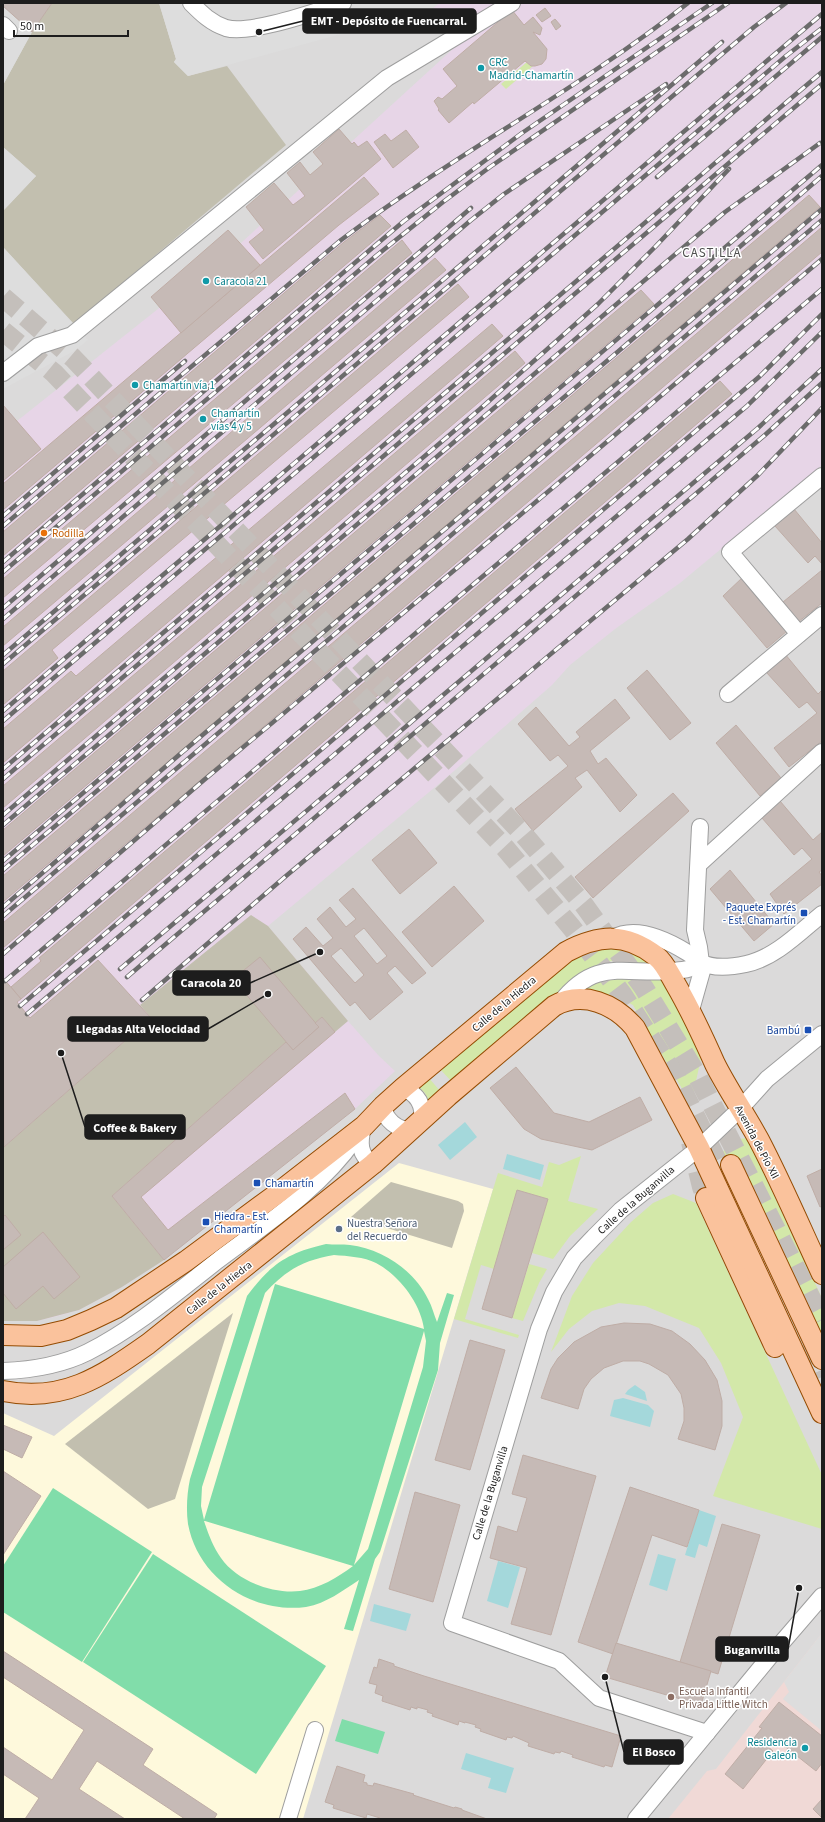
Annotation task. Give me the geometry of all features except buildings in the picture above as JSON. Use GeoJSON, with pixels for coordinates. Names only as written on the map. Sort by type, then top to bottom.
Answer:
{"type":"FeatureCollection","features":[{"type":"Feature","properties":{"kind":"main road","name":"Calle de la Hiedra"},"geometry":{"type":"LineString","coordinates":[[3,1335],[41,1336],[66,1330],[110,1311],[144,1291],[274,1196],[364,1126],[382,1106],[402,1088],[566,952],[581,944],[597,939],[613,938],[624,940],[647,950],[660,960],[691,1010]]}},
{"type":"Feature","properties":{"kind":"main road","name":"Calle de la Hiedra"},"geometry":{"type":"LineString","coordinates":[[3,1391],[28,1394],[53,1393],[72,1388],[92,1380],[148,1344],[329,1201],[373,1164],[448,1096],[547,1012],[560,1003],[571,1000],[594,1001],[608,1005],[626,1018],[635,1028],[699,1148]]}},
{"type":"Feature","properties":{"kind":"main road","name":"Avenida de Pío XII"},"geometry":{"type":"LineString","coordinates":[[691,1010],[716,1065],[758,1139],[822,1274]]}},
{"type":"Feature","properties":{"kind":"main road"},"geometry":{"type":"LineString","coordinates":[[699,1148],[822,1412]]}},
{"type":"Feature","properties":{"kind":"main road"},"geometry":{"type":"LineString","coordinates":[[731,1165],[822,1359]]}},
{"type":"Feature","properties":{"kind":"main road"},"geometry":{"type":"LineString","coordinates":[[706,1198],[790,1379],[822,1423]]}},
{"type":"Feature","properties":{"kind":"street"},"geometry":{"type":"LineString","coordinates":[[191,3],[207,20],[227,28],[251,29],[344,3]]}},
{"type":"Feature","properties":{"kind":"street"},"geometry":{"type":"LineString","coordinates":[[3,373],[38,346],[72,335],[386,78],[512,3]]}},
{"type":"Feature","properties":{"kind":"street"},"geometry":{"type":"LineString","coordinates":[[799,634],[730,552],[822,476]]}},
{"type":"Feature","properties":{"kind":"street"},"geometry":{"type":"LineString","coordinates":[[728,694],[822,615]]}},
{"type":"Feature","properties":{"kind":"street"},"geometry":{"type":"LineString","coordinates":[[699,864],[822,752]]}},
{"type":"Feature","properties":{"kind":"street"},"geometry":{"type":"LineString","coordinates":[[691,1010],[702,971],[700,947],[695,930],[700,827]]}},
{"type":"Feature","properties":{"kind":"street","name":"Calle de la Hiedra"},"geometry":{"type":"LineString","coordinates":[[613,938],[628,932],[639,933],[668,943],[688,953],[701,962],[720,966],[747,964],[766,956],[788,942],[822,914]]}},
{"type":"Feature","properties":{"kind":"street","name":"Calle de la Hiedra"},"geometry":{"type":"LineString","coordinates":[[560,1003],[582,982],[597,973],[622,970],[644,972],[691,969],[701,962]]}},
{"type":"Feature","properties":{"kind":"street"},"geometry":{"type":"LineString","coordinates":[[699,1148],[740,1109],[767,1079],[822,1034]]}},
{"type":"Feature","properties":{"kind":"street"},"geometry":{"type":"LineString","coordinates":[[382,1106],[383,1112],[393,1124],[404,1130],[417,1125],[422,1105],[416,1097],[402,1088]]}},
{"type":"Feature","properties":{"kind":"street"},"geometry":{"type":"LineString","coordinates":[[364,1126],[360,1140],[362,1152],[367,1160],[373,1164]]}},
{"type":"Feature","properties":{"kind":"street","name":"Calle de la Hiedra"},"geometry":{"type":"LineString","coordinates":[[3,1371],[34,1368],[68,1360],[88,1352],[132,1326],[307,1192],[330,1169],[364,1126]]}},
{"type":"Feature","properties":{"kind":"street","name":"Calle de la Buganvilla"},"geometry":{"type":"LineString","coordinates":[[699,1148],[620,1210],[574,1258],[554,1292],[539,1329],[452,1624],[559,1661],[599,1698],[707,1733]]}},
{"type":"Feature","properties":{"kind":"street"},"geometry":{"type":"LineString","coordinates":[[329,1201],[326,1191],[330,1169]]}},
{"type":"Feature","properties":{"kind":"street"},"geometry":{"type":"LineString","coordinates":[[636,1819],[822,1596]]}},
{"type":"Feature","properties":{"kind":"street"},"geometry":{"type":"LineString","coordinates":[[288,1819],[315,1730]]}},
{"type":"Feature","properties":{"kind":"shaded area"},"geometry":{"type":"Polygon","coordinates":[[[3,3],[822,3],[822,1819],[3,1819],[3,3]]]}},
{"type":"Feature","properties":{"kind":"shaded area"},"geometry":{"type":"Polygon","coordinates":[[[52,3],[159,3],[176,59],[174,62],[188,76],[227,66],[286,145],[74,324],[3,247],[3,211],[36,176],[3,147],[3,85],[32,32],[52,3]]]}},
{"type":"Feature","properties":{"kind":"shaded area"},"geometry":{"type":"Polygon","coordinates":[[[159,3],[439,3],[432,9],[188,76],[174,62],[176,59],[159,3]]]}},
{"type":"Feature","properties":{"kind":"shaded area"},"geometry":{"type":"Polygon","coordinates":[[[439,3],[822,3],[822,465],[680,583],[615,629],[570,665],[552,685],[446,778],[268,926],[348,1021],[379,1056],[395,1071],[355,1109],[164,1260],[122,1287],[79,1310],[58,1316],[37,1321],[3,1321],[3,405],[17,421],[241,243],[455,47],[432,9],[439,3]]]}},
{"type":"Feature","properties":{"kind":"shaded area"},"geometry":{"type":"Polygon","coordinates":[[[3,6],[32,32],[3,85],[3,6]]]}},
{"type":"Feature","properties":{"kind":"shaded area"},"geometry":{"type":"Polygon","coordinates":[[[3,147],[36,176],[3,211],[3,147]]]}},
{"type":"Feature","properties":{"kind":"shaded area"},"geometry":{"type":"Polygon","coordinates":[[[3,247],[88,340],[76,350],[3,389],[3,247]]]}},
{"type":"Feature","properties":{"kind":"shaded area"},"geometry":{"type":"Polygon","coordinates":[[[251,915],[268,926],[348,1021],[335,1032],[322,1017],[315,1023],[295,1034],[112,1196],[164,1260],[122,1287],[79,1310],[37,1321],[3,1321],[3,1148],[151,1018],[140,1005],[251,915]]]}},
{"type":"Feature","properties":{"kind":"shaded area"},"geometry":{"type":"Polygon","coordinates":[[[399,1163],[493,1189],[303,1819],[3,1819],[3,1413],[54,1436],[399,1163]]]}},
{"type":"Feature","properties":{"kind":"shaded area"},"geometry":{"type":"Polygon","coordinates":[[[391,1182],[458,1201],[463,1204],[464,1211],[452,1248],[351,1217],[391,1182]]]}},
{"type":"Feature","properties":{"kind":"shaded area"},"geometry":{"type":"Polygon","coordinates":[[[233,1313],[175,1499],[148,1509],[65,1444],[233,1313]]]}},
{"type":"Feature","properties":{"kind":"shaded area"},"geometry":{"type":"Polygon","coordinates":[[[822,1633],[822,1819],[668,1819],[707,1771],[716,1769],[822,1633]]]}},
{"type":"Feature","properties":{"kind":"shaded area"},"geometry":{"type":"Polygon","coordinates":[[[822,1633],[822,1731],[783,1699],[789,1692],[784,1682],[822,1633]]]}},
{"type":"Feature","properties":{"kind":"green space"},"geometry":{"type":"Polygon","coordinates":[[[527,62],[533,66],[506,89],[501,84],[527,62]]]}},
{"type":"Feature","properties":{"kind":"green space"},"geometry":{"type":"Polygon","coordinates":[[[599,947],[626,950],[649,960],[647,965],[615,961],[601,963],[585,970],[452,1082],[439,1068],[559,966],[599,947]]]}},
{"type":"Feature","properties":{"kind":"green space"},"geometry":{"type":"Polygon","coordinates":[[[601,978],[660,979],[666,982],[701,1058],[691,1104],[633,1005],[612,995],[587,991],[585,989],[601,978]]]}},
{"type":"Feature","properties":{"kind":"green space"},"geometry":{"type":"Polygon","coordinates":[[[428,1077],[441,1092],[429,1102],[425,1093],[417,1086],[428,1077]]]}},
{"type":"Feature","properties":{"kind":"green space"},"geometry":{"type":"Polygon","coordinates":[[[747,1138],[822,1298],[822,1346],[723,1164],[722,1153],[732,1140],[747,1138]]]}},
{"type":"Feature","properties":{"kind":"green space"},"geometry":{"type":"Polygon","coordinates":[[[581,1156],[568,1201],[598,1209],[570,1236],[553,1259],[532,1253],[548,1199],[517,1190],[494,1269],[481,1265],[465,1319],[519,1335],[518,1338],[454,1319],[498,1173],[542,1187],[549,1162],[559,1165],[581,1156]]]}},
{"type":"Feature","properties":{"kind":"green space"},"geometry":{"type":"Polygon","coordinates":[[[673,1194],[696,1203],[822,1475],[822,1529],[713,1496],[743,1417],[721,1363],[699,1328],[645,1306],[619,1303],[592,1311],[569,1329],[551,1352],[572,1296],[593,1263],[631,1222],[653,1203],[673,1194]]]}},
{"type":"Feature","properties":{"kind":"green space"},"geometry":{"type":"Polygon","coordinates":[[[326,1244],[350,1245],[362,1247],[385,1256],[406,1270],[422,1289],[431,1305],[437,1322],[447,1293],[454,1295],[440,1343],[438,1370],[380,1552],[375,1559],[353,1631],[344,1629],[359,1580],[328,1600],[314,1605],[286,1608],[266,1605],[248,1598],[230,1588],[215,1576],[203,1561],[194,1543],[187,1519],[187,1502],[190,1479],[247,1296],[264,1276],[281,1261],[301,1251],[326,1244]],[[334,1255],[323,1257],[296,1267],[280,1278],[265,1293],[202,1487],[201,1506],[204,1520],[275,1284],[424,1329],[422,1319],[414,1300],[401,1283],[385,1268],[366,1259],[334,1255]],[[424,1331],[354,1565],[368,1549],[423,1367],[426,1341],[424,1331]],[[204,1521],[211,1540],[221,1558],[236,1573],[267,1588],[289,1591],[307,1590],[328,1582],[353,1566],[204,1521]]]}},
{"type":"Feature","properties":{"kind":"green space"},"geometry":{"type":"Polygon","coordinates":[[[529,1264],[547,1269],[539,1283],[523,1321],[512,1318],[529,1264]]]}},
{"type":"Feature","properties":{"kind":"green space"},"geometry":{"type":"Polygon","coordinates":[[[53,1488],[152,1552],[82,1662],[3,1612],[3,1566],[53,1488]]]}},
{"type":"Feature","properties":{"kind":"green space"},"geometry":{"type":"Polygon","coordinates":[[[153,1554],[326,1666],[256,1774],[83,1662],[153,1554]]]}},
{"type":"Feature","properties":{"kind":"green space"},"geometry":{"type":"Polygon","coordinates":[[[342,1719],[385,1732],[378,1754],[335,1741],[342,1719]]]}},
{"type":"Feature","properties":{"kind":"water"},"geometry":{"type":"Polygon","coordinates":[[[465,1122],[477,1137],[450,1160],[438,1145],[465,1122]]]}},
{"type":"Feature","properties":{"kind":"water"},"geometry":{"type":"Polygon","coordinates":[[[507,1154],[544,1165],[540,1180],[503,1169],[507,1154]]]}},
{"type":"Feature","properties":{"kind":"water"},"geometry":{"type":"Polygon","coordinates":[[[635,1385],[645,1392],[647,1401],[625,1394],[635,1385]]]}},
{"type":"Feature","properties":{"kind":"water"},"geometry":{"type":"Polygon","coordinates":[[[623,1398],[648,1405],[654,1411],[650,1427],[610,1416],[614,1400],[623,1398]]]}},
{"type":"Feature","properties":{"kind":"water"},"geometry":{"type":"Polygon","coordinates":[[[699,1510],[716,1516],[707,1547],[699,1544],[695,1558],[685,1555],[699,1510]]]}},
{"type":"Feature","properties":{"kind":"water"},"geometry":{"type":"Polygon","coordinates":[[[658,1554],[676,1559],[667,1591],[649,1585],[658,1554]]]}},
{"type":"Feature","properties":{"kind":"water"},"geometry":{"type":"Polygon","coordinates":[[[498,1561],[520,1567],[508,1608],[487,1601],[498,1561]]]}},
{"type":"Feature","properties":{"kind":"water"},"geometry":{"type":"Polygon","coordinates":[[[374,1604],[411,1614],[406,1631],[370,1621],[374,1604]]]}},
{"type":"Feature","properties":{"kind":"water"},"geometry":{"type":"Polygon","coordinates":[[[466,1753],[514,1768],[506,1793],[488,1788],[491,1778],[461,1769],[466,1753]]]}},
{"type":"Feature","properties":{"kind":"tunnel"},"geometry":{"type":"LineString","coordinates":[[3,297],[73,358],[524,835],[584,905],[644,988],[697,1075],[822,1320]]}},
{"type":"Feature","properties":{"kind":"tunnel"},"geometry":{"type":"LineString","coordinates":[[3,331],[54,373],[506,849],[572,928],[622,994],[677,1079],[760,1249]]}},
{"type":"Feature","properties":{"kind":"tunnel"},"geometry":{"type":"LineString","coordinates":[[691,1142],[706,1198]]}},
{"type":"Feature","properties":{"kind":"tunnel"},"geometry":{"type":"LineString","coordinates":[[806,1344],[822,1377]]}},
{"type":"Feature","properties":{"kind":"railway"},"geometry":{"type":"LineString","coordinates":[[3,526],[341,240],[427,179],[603,65],[688,3]]}},
{"type":"Feature","properties":{"kind":"railway"},"geometry":{"type":"LineString","coordinates":[[3,562],[404,221],[522,133],[712,3]]}},
{"type":"Feature","properties":{"kind":"railway"},"geometry":{"type":"LineString","coordinates":[[3,572],[376,256],[443,202],[490,167],[728,3]]}},
{"type":"Feature","properties":{"kind":"railway"},"geometry":{"type":"LineString","coordinates":[[3,664],[754,27],[786,3]]}},
{"type":"Feature","properties":{"kind":"railway"},"geometry":{"type":"LineString","coordinates":[[3,711],[822,14]]}},
{"type":"Feature","properties":{"kind":"railway"},"geometry":{"type":"LineString","coordinates":[[3,721],[786,56],[822,28]]}},
{"type":"Feature","properties":{"kind":"railway"},"geometry":{"type":"LineString","coordinates":[[657,177],[822,37]]}},
{"type":"Feature","properties":{"kind":"railway"},"geometry":{"type":"LineString","coordinates":[[3,655],[722,42]]}},
{"type":"Feature","properties":{"kind":"railway"},"geometry":{"type":"LineString","coordinates":[[3,769],[822,72]]}},
{"type":"Feature","properties":{"kind":"railway"},"geometry":{"type":"LineString","coordinates":[[3,619],[470,221],[504,194],[666,84]]}},
{"type":"Feature","properties":{"kind":"railway"},"geometry":{"type":"LineString","coordinates":[[3,779],[822,84]]}},
{"type":"Feature","properties":{"kind":"railway"},"geometry":{"type":"LineString","coordinates":[[3,825],[725,212],[820,143]]}},
{"type":"Feature","properties":{"kind":"railway"},"geometry":{"type":"LineString","coordinates":[[3,861],[822,165]]}},
{"type":"Feature","properties":{"kind":"railway"},"geometry":{"type":"LineString","coordinates":[[3,815],[480,409],[598,304],[655,247],[729,169]]}},
{"type":"Feature","properties":{"kind":"railway"},"geometry":{"type":"LineString","coordinates":[[3,870],[614,355],[822,176]]}},
{"type":"Feature","properties":{"kind":"railway"},"geometry":{"type":"LineString","coordinates":[[3,608],[471,208]]}},
{"type":"Feature","properties":{"kind":"railway"},"geometry":{"type":"LineString","coordinates":[[3,907],[179,755],[822,209]]}},
{"type":"Feature","properties":{"kind":"railway"},"geometry":{"type":"LineString","coordinates":[[3,916],[822,220]]}},
{"type":"Feature","properties":{"kind":"railway"},"geometry":{"type":"LineString","coordinates":[[3,954],[204,780],[556,485],[822,259]]}},
{"type":"Feature","properties":{"kind":"railway"},"geometry":{"type":"LineString","coordinates":[[5,981],[822,289]]}},
{"type":"Feature","properties":{"kind":"railway"},"geometry":{"type":"LineString","coordinates":[[20,1006],[759,377],[822,314]]}},
{"type":"Feature","properties":{"kind":"railway"},"geometry":{"type":"LineString","coordinates":[[27,1014],[747,406],[822,332]]}},
{"type":"Feature","properties":{"kind":"railway"},"geometry":{"type":"LineString","coordinates":[[3,516],[185,361]]}},
{"type":"Feature","properties":{"kind":"railway"},"geometry":{"type":"LineString","coordinates":[[120,969],[758,428],[822,369]]}},
{"type":"Feature","properties":{"kind":"railway"},"geometry":{"type":"LineString","coordinates":[[127,977],[765,435],[822,383]]}},
{"type":"Feature","properties":{"kind":"railway"},"geometry":{"type":"LineString","coordinates":[[142,1000],[286,876],[688,539],[758,475],[822,408]]}},
{"type":"Feature","properties":{"kind":"place","name":"EMT - Depósito de Fuencarral."},"geometry":{"type":"Point","coordinates":[259,32]}},
{"type":"Feature","properties":{"kind":"place","name":"CRC Madrid-Chamartín"},"geometry":{"type":"Point","coordinates":[481,68]}},
{"type":"Feature","properties":{"kind":"place","name":"Caracola 21"},"geometry":{"type":"Point","coordinates":[206,281]}},
{"type":"Feature","properties":{"kind":"place","name":"Chamartín vía 1"},"geometry":{"type":"Point","coordinates":[135,385]}},
{"type":"Feature","properties":{"kind":"place","name":"Chamartín vías 4 y 5"},"geometry":{"type":"Point","coordinates":[203,419]}},
{"type":"Feature","properties":{"kind":"place","name":"Rodilla"},"geometry":{"type":"Point","coordinates":[44,533]}},
{"type":"Feature","properties":{"kind":"place","name":"Paquete Exprés - Est. Chamartín"},"geometry":{"type":"Point","coordinates":[804,913]}},
{"type":"Feature","properties":{"kind":"place","name":"Caracola 20"},"geometry":{"type":"Point","coordinates":[320,952]}},
{"type":"Feature","properties":{"kind":"place","name":"Llegadas Alta Velocidad"},"geometry":{"type":"Point","coordinates":[268,994]}},
{"type":"Feature","properties":{"kind":"place","name":"Bambú"},"geometry":{"type":"Point","coordinates":[808,1030]}},
{"type":"Feature","properties":{"kind":"place","name":"Coffee & Bakery"},"geometry":{"type":"Point","coordinates":[61,1053]}},
{"type":"Feature","properties":{"kind":"place","name":"Chamartín"},"geometry":{"type":"Point","coordinates":[257,1183]}},
{"type":"Feature","properties":{"kind":"place","name":"Hiedra - Est. Chamartín"},"geometry":{"type":"Point","coordinates":[206,1222]}},
{"type":"Feature","properties":{"kind":"place","name":"Nuestra Señora del Recuerdo"},"geometry":{"type":"Point","coordinates":[339,1229]}},
{"type":"Feature","properties":{"kind":"place","name":"Buganvilla"},"geometry":{"type":"Point","coordinates":[799,1588]}},
{"type":"Feature","properties":{"kind":"place","name":"El Bosco"},"geometry":{"type":"Point","coordinates":[605,1677]}},
{"type":"Feature","properties":{"kind":"place","name":"Escuela Infantil Privada Little Witch"},"geometry":{"type":"Point","coordinates":[671,1697]}},
{"type":"Feature","properties":{"kind":"place","name":"Residencia Galeón"},"geometry":{"type":"Point","coordinates":[805,1748]}},
{"type":"Feature","properties":{"kind":"district","name":"CASTILLA"},"geometry":{"type":"Point","coordinates":[712,253]}}]}
